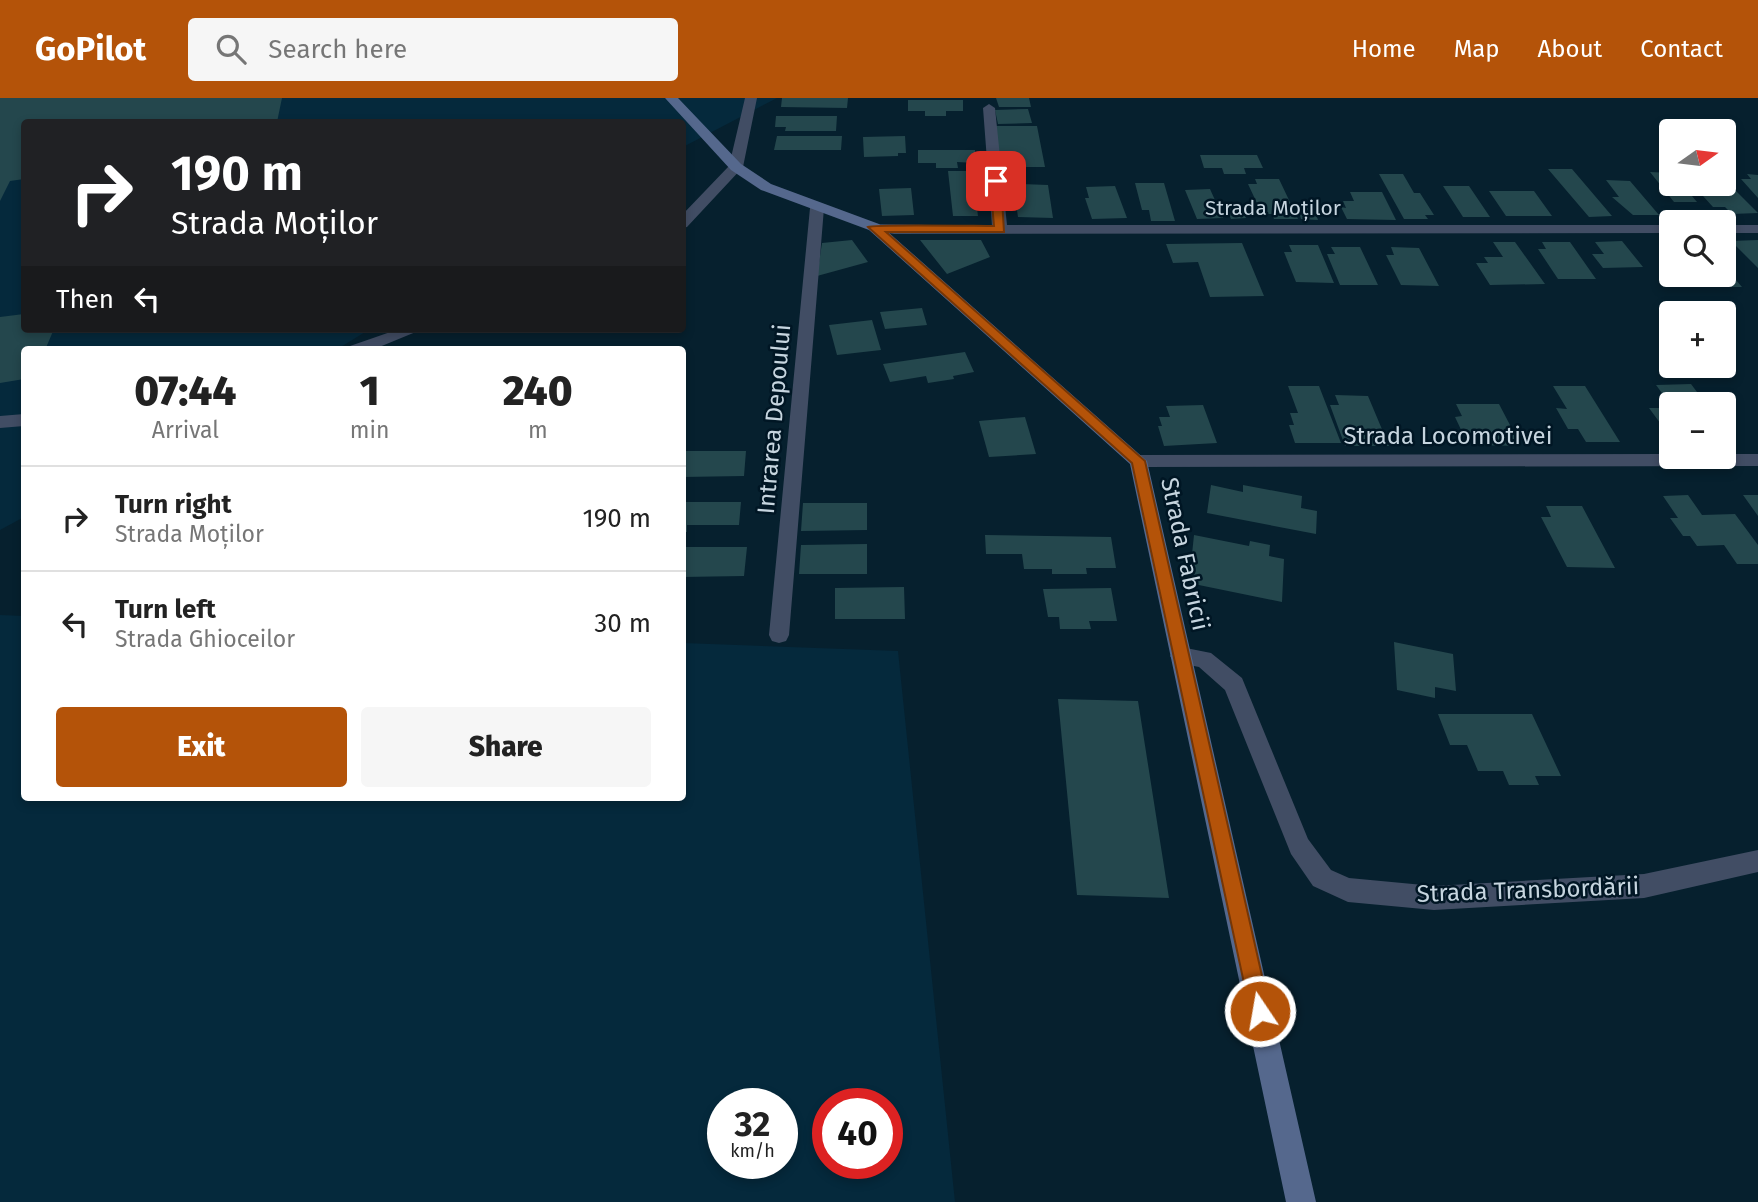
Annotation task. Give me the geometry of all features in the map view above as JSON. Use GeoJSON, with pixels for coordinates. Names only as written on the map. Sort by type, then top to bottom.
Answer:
{"type":"FeatureCollection","features":[{"type":"Feature","properties":{"kind":"street","name":"Strada Fabricii"},"geometry":{"type":"LineString","coordinates":[[671,98],[736,167],[766,187],[874,227],[1138,461],[1301,1202]]}},
{"type":"Feature","properties":{"kind":"street"},"geometry":{"type":"LineString","coordinates":[[686,220],[736,167],[751,98]]}},
{"type":"Feature","properties":{"kind":"street"},"geometry":{"type":"LineString","coordinates":[[989,107],[1000,229]]}},
{"type":"Feature","properties":{"kind":"street","name":"Intrarea Depoului"},"geometry":{"type":"LineString","coordinates":[[779,635],[817,208]]}},
{"type":"Feature","properties":{"kind":"street","name":"Strada Moților"},"geometry":{"type":"LineString","coordinates":[[874,227],[894,230],[1659,229]]}},
{"type":"Feature","properties":{"kind":"street"},"geometry":{"type":"LineString","coordinates":[[1736,229],[1758,229]]}},
{"type":"Feature","properties":{"kind":"street"},"geometry":{"type":"LineString","coordinates":[[367,346],[404,333]]}},
{"type":"Feature","properties":{"kind":"street"},"geometry":{"type":"LineString","coordinates":[[0,422],[21,420]]}},
{"type":"Feature","properties":{"kind":"street","name":"Strada Locomotivei"},"geometry":{"type":"LineString","coordinates":[[1138,461],[1758,460]]}},
{"type":"Feature","properties":{"kind":"street","name":"Strada Transbordării"},"geometry":{"type":"LineString","coordinates":[[1181,656],[1204,659],[1234,684],[1300,846],[1322,878],[1348,890],[1434,898],[1644,886],[1758,861]]}},
{"type":"Feature","properties":{"kind":"shaded area"},"geometry":{"type":"Polygon","coordinates":[[[0,98],[777,98],[686,145],[686,119],[21,119],[21,333],[364,333],[342,346],[21,346],[21,519],[0,530],[0,98]]]}},
{"type":"Feature","properties":{"kind":"shaded area"},"geometry":{"type":"Polygon","coordinates":[[[0,615],[21,616],[21,801],[686,801],[686,643],[898,651],[955,1202],[0,1202],[0,615]]]}},
{"type":"Feature","properties":{"kind":"building"},"geometry":{"type":"Polygon","coordinates":[[[0,98],[282,98],[278,119],[21,119],[21,179],[10,181],[0,201],[0,98]]]}},
{"type":"Feature","properties":{"kind":"building"},"geometry":{"type":"Polygon","coordinates":[[[782,98],[848,98],[847,108],[781,107],[782,98]]]}},
{"type":"Feature","properties":{"kind":"building"},"geometry":{"type":"Polygon","coordinates":[[[996,98],[1029,98],[1031,107],[999,107],[996,98]]]}},
{"type":"Feature","properties":{"kind":"building"},"geometry":{"type":"Polygon","coordinates":[[[908,100],[963,100],[963,111],[946,111],[946,116],[925,116],[925,111],[908,111],[908,100]]]}},
{"type":"Feature","properties":{"kind":"building"},"geometry":{"type":"Polygon","coordinates":[[[1028,109],[1032,123],[998,124],[995,110],[1028,109]]]}},
{"type":"Feature","properties":{"kind":"building"},"geometry":{"type":"Polygon","coordinates":[[[776,116],[837,116],[836,131],[785,131],[786,127],[775,127],[776,116]]]}},
{"type":"Feature","properties":{"kind":"building"},"geometry":{"type":"Polygon","coordinates":[[[995,126],[1037,126],[1045,167],[1001,167],[995,126]]]}},
{"type":"Feature","properties":{"kind":"building"},"geometry":{"type":"Polygon","coordinates":[[[777,136],[842,136],[841,150],[774,150],[777,136]]]}},
{"type":"Feature","properties":{"kind":"building"},"geometry":{"type":"Polygon","coordinates":[[[905,136],[906,153],[898,153],[898,156],[864,157],[863,137],[905,136]]]}},
{"type":"Feature","properties":{"kind":"building"},"geometry":{"type":"Polygon","coordinates":[[[918,150],[975,150],[976,163],[957,162],[958,168],[936,168],[936,163],[918,163],[918,150]]]}},
{"type":"Feature","properties":{"kind":"building"},"geometry":{"type":"Polygon","coordinates":[[[1200,155],[1257,155],[1263,168],[1244,168],[1246,174],[1224,174],[1222,168],[1204,168],[1200,155]]]}},
{"type":"Feature","properties":{"kind":"building"},"geometry":{"type":"Polygon","coordinates":[[[1548,169],[1572,169],[1612,216],[1589,217],[1548,169]]]}},
{"type":"Feature","properties":{"kind":"building"},"geometry":{"type":"Polygon","coordinates":[[[948,171],[972,171],[978,216],[953,216],[948,171]]]}},
{"type":"Feature","properties":{"kind":"building"},"geometry":{"type":"Polygon","coordinates":[[[1650,172],[1659,172],[1659,183],[1650,172]]]}},
{"type":"Feature","properties":{"kind":"building"},"geometry":{"type":"Polygon","coordinates":[[[1379,174],[1403,174],[1414,193],[1420,193],[1434,215],[1425,215],[1428,219],[1404,219],[1379,174]]]}},
{"type":"Feature","properties":{"kind":"building"},"geometry":{"type":"Polygon","coordinates":[[[1747,174],[1758,175],[1758,198],[1741,179],[1751,179],[1747,174]]]}},
{"type":"Feature","properties":{"kind":"building"},"geometry":{"type":"Polygon","coordinates":[[[1255,179],[1279,179],[1298,219],[1274,219],[1272,214],[1262,214],[1248,184],[1257,184],[1255,179]]]}},
{"type":"Feature","properties":{"kind":"building"},"geometry":{"type":"Polygon","coordinates":[[[1606,180],[1630,181],[1659,215],[1633,215],[1612,197],[1619,197],[1606,180]]]}},
{"type":"Feature","properties":{"kind":"building"},"geometry":{"type":"Polygon","coordinates":[[[1135,183],[1164,183],[1175,221],[1151,221],[1149,210],[1142,210],[1135,183]]]}},
{"type":"Feature","properties":{"kind":"building"},"geometry":{"type":"Polygon","coordinates":[[[1021,184],[1048,185],[1053,218],[1018,217],[1014,190],[1022,190],[1021,184]]]}},
{"type":"Feature","properties":{"kind":"building"},"geometry":{"type":"Polygon","coordinates":[[[1115,186],[1127,218],[1092,219],[1085,198],[1089,198],[1086,187],[1115,186]]]}},
{"type":"Feature","properties":{"kind":"building"},"geometry":{"type":"Polygon","coordinates":[[[1443,186],[1469,186],[1490,217],[1463,217],[1443,186]]]}},
{"type":"Feature","properties":{"kind":"building"},"geometry":{"type":"Polygon","coordinates":[[[911,188],[914,215],[882,216],[879,189],[911,188]]]}},
{"type":"Feature","properties":{"kind":"building"},"geometry":{"type":"Polygon","coordinates":[[[1210,189],[1223,218],[1197,219],[1185,190],[1210,189]]]}},
{"type":"Feature","properties":{"kind":"building"},"geometry":{"type":"Polygon","coordinates":[[[1489,191],[1534,191],[1552,216],[1506,216],[1489,191]]]}},
{"type":"Feature","properties":{"kind":"building"},"geometry":{"type":"Polygon","coordinates":[[[1736,191],[1758,213],[1736,214],[1736,210],[1713,207],[1703,196],[1736,196],[1736,191]]]}},
{"type":"Feature","properties":{"kind":"building"},"geometry":{"type":"Polygon","coordinates":[[[1350,192],[1382,192],[1396,220],[1347,219],[1341,207],[1346,208],[1343,201],[1354,201],[1350,192]]]}},
{"type":"Feature","properties":{"kind":"building"},"geometry":{"type":"Polygon","coordinates":[[[1669,196],[1692,196],[1697,202],[1674,202],[1669,196]]]}},
{"type":"Feature","properties":{"kind":"building"},"geometry":{"type":"Polygon","coordinates":[[[1224,202],[1239,202],[1246,218],[1231,219],[1224,202]]]}},
{"type":"Feature","properties":{"kind":"building"},"geometry":{"type":"Polygon","coordinates":[[[1297,205],[1313,206],[1318,220],[1301,219],[1297,205]]]}},
{"type":"Feature","properties":{"kind":"building"},"geometry":{"type":"Polygon","coordinates":[[[852,240],[868,262],[817,276],[822,243],[852,240]]]}},
{"type":"Feature","properties":{"kind":"building"},"geometry":{"type":"Polygon","coordinates":[[[920,240],[981,240],[990,257],[947,274],[920,240]]]}},
{"type":"Feature","properties":{"kind":"building"},"geometry":{"type":"Polygon","coordinates":[[[1758,240],[1758,268],[1736,246],[1736,241],[1758,240]]]}},
{"type":"Feature","properties":{"kind":"building"},"geometry":{"type":"Polygon","coordinates":[[[1622,241],[1643,267],[1603,268],[1592,254],[1604,254],[1595,242],[1622,241]]]}},
{"type":"Feature","properties":{"kind":"building"},"geometry":{"type":"Polygon","coordinates":[[[1493,242],[1515,242],[1545,284],[1490,285],[1476,263],[1488,263],[1484,257],[1503,257],[1493,242]]]}},
{"type":"Feature","properties":{"kind":"building"},"geometry":{"type":"Polygon","coordinates":[[[1542,242],[1570,242],[1596,279],[1558,279],[1538,249],[1546,249],[1542,242]]]}},
{"type":"Feature","properties":{"kind":"building"},"geometry":{"type":"Polygon","coordinates":[[[1242,243],[1264,296],[1210,297],[1198,262],[1173,263],[1166,244],[1242,243]]]}},
{"type":"Feature","properties":{"kind":"building"},"geometry":{"type":"Polygon","coordinates":[[[1289,245],[1318,245],[1334,283],[1296,282],[1284,252],[1292,252],[1289,245]]]}},
{"type":"Feature","properties":{"kind":"building"},"geometry":{"type":"Polygon","coordinates":[[[1331,247],[1360,247],[1378,285],[1340,285],[1327,254],[1335,254],[1331,247]]]}},
{"type":"Feature","properties":{"kind":"building"},"geometry":{"type":"Polygon","coordinates":[[[1391,247],[1419,248],[1439,286],[1401,285],[1386,255],[1394,255],[1391,247]]]}},
{"type":"Feature","properties":{"kind":"building"},"geometry":{"type":"Polygon","coordinates":[[[922,308],[927,325],[885,329],[880,312],[922,308]]]}},
{"type":"Feature","properties":{"kind":"building"},"geometry":{"type":"Polygon","coordinates":[[[21,314],[21,333],[52,333],[47,346],[21,346],[21,380],[0,383],[0,317],[21,314]]]}},
{"type":"Feature","properties":{"kind":"building"},"geometry":{"type":"Polygon","coordinates":[[[872,320],[881,350],[837,355],[829,325],[872,320]]]}},
{"type":"Feature","properties":{"kind":"building"},"geometry":{"type":"Polygon","coordinates":[[[965,352],[974,372],[953,376],[954,379],[928,383],[926,376],[890,382],[883,364],[965,352]]]}},
{"type":"Feature","properties":{"kind":"building"},"geometry":{"type":"Polygon","coordinates":[[[1691,384],[1697,392],[1661,392],[1656,385],[1691,384]]]}},
{"type":"Feature","properties":{"kind":"building"},"geometry":{"type":"Polygon","coordinates":[[[1288,386],[1319,386],[1341,443],[1295,443],[1289,425],[1294,425],[1290,413],[1298,413],[1288,386]]]}},
{"type":"Feature","properties":{"kind":"building"},"geometry":{"type":"Polygon","coordinates":[[[1553,386],[1585,386],[1620,442],[1586,442],[1578,429],[1568,429],[1556,408],[1567,409],[1553,386]]]}},
{"type":"Feature","properties":{"kind":"building"},"geometry":{"type":"Polygon","coordinates":[[[1335,395],[1368,396],[1389,446],[1345,446],[1330,405],[1339,405],[1335,395]]]}},
{"type":"Feature","properties":{"kind":"building"},"geometry":{"type":"Polygon","coordinates":[[[1456,404],[1499,404],[1521,446],[1476,445],[1472,436],[1464,436],[1455,417],[1462,416],[1456,404]]]}},
{"type":"Feature","properties":{"kind":"building"},"geometry":{"type":"Polygon","coordinates":[[[1203,405],[1217,443],[1164,446],[1158,426],[1162,426],[1159,417],[1170,417],[1166,406],[1203,405]]]}},
{"type":"Feature","properties":{"kind":"building"},"geometry":{"type":"Polygon","coordinates":[[[1649,408],[1659,408],[1659,422],[1649,408]]]}},
{"type":"Feature","properties":{"kind":"building"},"geometry":{"type":"Polygon","coordinates":[[[1025,417],[1036,454],[989,457],[979,421],[1025,417]]]}},
{"type":"Feature","properties":{"kind":"building"},"geometry":{"type":"Polygon","coordinates":[[[686,451],[746,451],[744,476],[686,477],[686,451]]]}},
{"type":"Feature","properties":{"kind":"building"},"geometry":{"type":"Polygon","coordinates":[[[1211,485],[1243,492],[1243,485],[1302,496],[1301,508],[1317,511],[1316,534],[1207,513],[1211,485]]]}},
{"type":"Feature","properties":{"kind":"building"},"geometry":{"type":"Polygon","coordinates":[[[1688,495],[1702,515],[1735,514],[1758,545],[1758,564],[1737,564],[1724,545],[1697,546],[1690,536],[1683,536],[1670,518],[1678,518],[1663,496],[1688,495]]]}},
{"type":"Feature","properties":{"kind":"building"},"geometry":{"type":"Polygon","coordinates":[[[1743,495],[1758,495],[1758,516],[1743,495]]]}},
{"type":"Feature","properties":{"kind":"building"},"geometry":{"type":"Polygon","coordinates":[[[686,502],[741,502],[739,525],[687,525],[687,532],[686,502]]]}},
{"type":"Feature","properties":{"kind":"building"},"geometry":{"type":"Polygon","coordinates":[[[803,503],[867,503],[867,530],[801,531],[803,503]]]}},
{"type":"Feature","properties":{"kind":"building"},"geometry":{"type":"Polygon","coordinates":[[[1546,506],[1582,506],[1615,568],[1567,567],[1541,517],[1551,517],[1546,506]]]}},
{"type":"Feature","properties":{"kind":"building"},"geometry":{"type":"Polygon","coordinates":[[[985,535],[1111,537],[1116,568],[1086,568],[1087,574],[1052,574],[1052,569],[1024,569],[1022,554],[986,554],[985,535]]]}},
{"type":"Feature","properties":{"kind":"building"},"geometry":{"type":"Polygon","coordinates":[[[1194,535],[1249,546],[1250,541],[1270,545],[1269,556],[1284,559],[1282,602],[1189,583],[1194,535]]]}},
{"type":"Feature","properties":{"kind":"building"},"geometry":{"type":"Polygon","coordinates":[[[867,544],[867,574],[799,574],[801,545],[867,544]]]}},
{"type":"Feature","properties":{"kind":"building"},"geometry":{"type":"Polygon","coordinates":[[[686,547],[747,547],[744,576],[686,577],[686,547]]]}},
{"type":"Feature","properties":{"kind":"building"},"geometry":{"type":"Polygon","coordinates":[[[904,587],[905,619],[835,619],[835,588],[904,587]]]}},
{"type":"Feature","properties":{"kind":"building"},"geometry":{"type":"Polygon","coordinates":[[[1111,588],[1117,621],[1089,621],[1091,629],[1060,629],[1059,617],[1048,617],[1043,589],[1111,588]]]}},
{"type":"Feature","properties":{"kind":"building"},"geometry":{"type":"Polygon","coordinates":[[[1394,642],[1453,654],[1456,691],[1435,687],[1435,698],[1397,690],[1394,642]]]}},
{"type":"Feature","properties":{"kind":"building"},"geometry":{"type":"Polygon","coordinates":[[[1058,699],[1138,701],[1169,898],[1077,895],[1058,699]]]}},
{"type":"Feature","properties":{"kind":"building"},"geometry":{"type":"Polygon","coordinates":[[[1438,714],[1532,714],[1561,776],[1535,776],[1539,785],[1509,785],[1503,771],[1478,771],[1467,745],[1450,745],[1438,714]]]}},
{"type":"Feature","properties":{"kind":"route"},"geometry":{"type":"LineString","coordinates":[[996,181],[1000,229],[894,230],[874,227],[1138,461],[1260,1011]]}}]}
